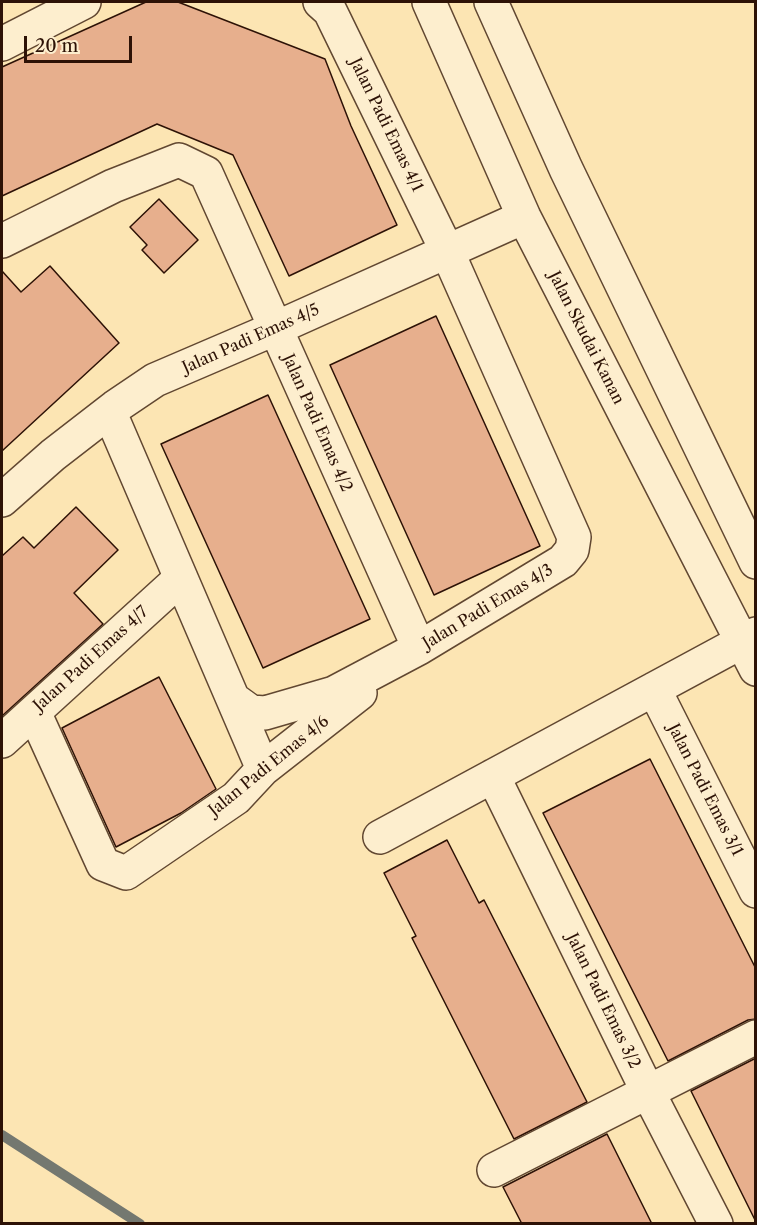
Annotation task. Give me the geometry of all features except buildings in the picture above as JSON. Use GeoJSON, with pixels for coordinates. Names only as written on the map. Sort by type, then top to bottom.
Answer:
{"type":"FeatureCollection","features":[{"type":"Feature","properties":{"kind":"street"},"geometry":{"type":"LineString","coordinates":[[2,44],[84,2]]}},
{"type":"Feature","properties":{"kind":"street","name":"Jalan Padi Emas 4/1"},"geometry":{"type":"LineString","coordinates":[[320,2],[330,11],[447,251]]}},
{"type":"Feature","properties":{"kind":"street","name":"Jalan Skudai Kanan"},"geometry":{"type":"LineString","coordinates":[[429,2],[524,217],[751,648]]}},
{"type":"Feature","properties":{"kind":"street"},"geometry":{"type":"LineString","coordinates":[[491,2],[566,169],[756,562]]}},
{"type":"Feature","properties":{"kind":"street","name":"Jalan Padi Emas 4/2"},"geometry":{"type":"LineString","coordinates":[[2,241],[113,186],[179,160],[206,174],[419,648]]}},
{"type":"Feature","properties":{"kind":"street","name":"Jalan Padi Emas 4/5"},"geometry":{"type":"LineString","coordinates":[[2,500],[53,455],[155,380],[524,217]]}},
{"type":"Feature","properties":{"kind":"street","name":"Jalan Padi Emas 4/3"},"geometry":{"type":"LineString","coordinates":[[233,699],[251,712],[265,713],[334,693],[419,648],[563,561],[572,550],[574,537],[447,251]]}},
{"type":"Feature","properties":{"kind":"street"},"geometry":{"type":"LineString","coordinates":[[110,413],[263,769]]}},
{"type":"Feature","properties":{"kind":"street","name":"Jalan Padi Emas 4/7"},"geometry":{"type":"LineString","coordinates":[[2,741],[181,578]]}},
{"type":"Feature","properties":{"kind":"street","name":"Jalan Padi Emas 4/6"},"geometry":{"type":"LineString","coordinates":[[34,711],[103,864],[126,873],[236,798],[263,769],[419,648]]}},
{"type":"Feature","properties":{"kind":"street"},"geometry":{"type":"LineString","coordinates":[[380,837],[654,689],[751,648]]}},
{"type":"Feature","properties":{"kind":"street","name":"Jalan Padi Emas 3/1"},"geometry":{"type":"LineString","coordinates":[[654,689],[756,891]]}},
{"type":"Feature","properties":{"kind":"street","name":"Jalan Padi Emas 3/2"},"geometry":{"type":"LineString","coordinates":[[493,776],[648,1092],[716,1224]]}},
{"type":"Feature","properties":{"kind":"street"},"geometry":{"type":"LineString","coordinates":[[494,1170],[756,1037]]}},
{"type":"Feature","properties":{"kind":"waterway"},"geometry":{"type":"LineString","coordinates":[[2,1135],[140,1224]]}}]}
